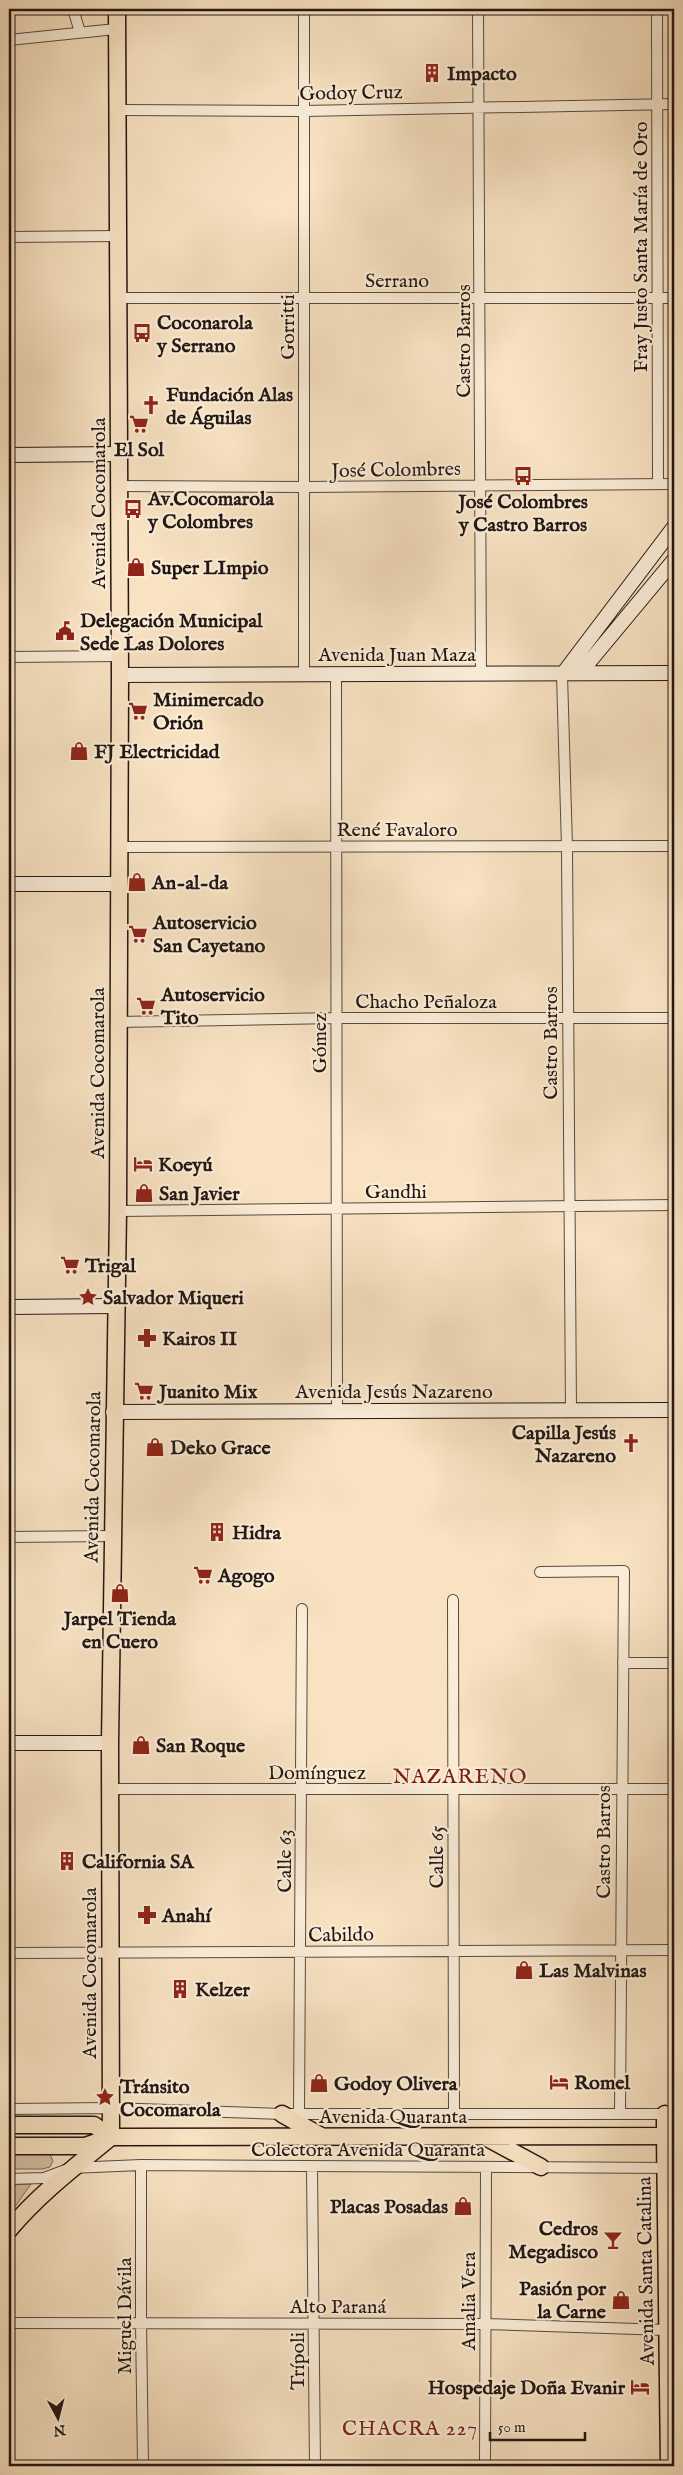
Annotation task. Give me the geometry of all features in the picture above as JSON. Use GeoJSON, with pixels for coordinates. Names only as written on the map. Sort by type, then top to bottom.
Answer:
{"type":"FeatureCollection","features":[{"type":"Feature","properties":{"kind":"main road","name":"Avenida Cocomarola"},"geometry":{"type":"LineString","coordinates":[[111,2137],[110,1743],[113,1412],[118,1211],[120,675],[119,110],[116,9]]}},
{"type":"Feature","properties":{"kind":"main road"},"geometry":{"type":"LineString","coordinates":[[9,455],[119,454]]}},
{"type":"Feature","properties":{"kind":"main road"},"geometry":{"type":"LineString","coordinates":[[562,675],[674,527]]}},
{"type":"Feature","properties":{"kind":"main road"},"geometry":{"type":"LineString","coordinates":[[580,673],[674,560]]}},
{"type":"Feature","properties":{"kind":"main road","name":"Avenida Juan Maza"},"geometry":{"type":"LineString","coordinates":[[120,675],[562,675],[580,673],[674,673]]}},
{"type":"Feature","properties":{"kind":"main road"},"geometry":{"type":"LineString","coordinates":[[9,884],[119,884]]}},
{"type":"Feature","properties":{"kind":"main road"},"geometry":{"type":"LineString","coordinates":[[9,1307],[115,1306]]}},
{"type":"Feature","properties":{"kind":"main road","name":"Avenida Jesús Nazareno"},"geometry":{"type":"LineString","coordinates":[[113,1412],[674,1410]]}},
{"type":"Feature","properties":{"kind":"main road"},"geometry":{"type":"LineString","coordinates":[[9,1743],[110,1743]]}},
{"type":"Feature","properties":{"kind":"main road"},"geometry":{"type":"LineString","coordinates":[[282,2114],[324,2137]]}},
{"type":"Feature","properties":{"kind":"main road","name":"Avenida Santa Catalina"},"geometry":{"type":"LineString","coordinates":[[669,2466],[667,2330],[670,2114]]}},
{"type":"Feature","properties":{"kind":"main road","name":"Avenida Quaranta"},"geometry":{"type":"LineString","coordinates":[[9,2125],[94,2125],[111,2137]]}},
{"type":"Feature","properties":{"kind":"main road","name":"Avenida Quaranta"},"geometry":{"type":"LineString","coordinates":[[9,2146],[85,2146],[111,2137],[670,2136]]}},
{"type":"Feature","properties":{"kind":"main road"},"geometry":{"type":"LineString","coordinates":[[9,2230],[28,2208],[71,2168],[111,2137]]}},
{"type":"Feature","properties":{"kind":"main road"},"geometry":{"type":"LineString","coordinates":[[485,2137],[541,2167]]}},
{"type":"Feature","properties":{"kind":"street"},"geometry":{"type":"LineString","coordinates":[[73,9],[80,32]]}},
{"type":"Feature","properties":{"kind":"street","name":"Gorritti"},"geometry":{"type":"LineString","coordinates":[[304,9],[304,675]]}},
{"type":"Feature","properties":{"kind":"street","name":"Castro Barros"},"geometry":{"type":"LineString","coordinates":[[478,9],[481,674]]}},
{"type":"Feature","properties":{"kind":"street","name":"Fray Justo Santa María de Oro"},"geometry":{"type":"LineString","coordinates":[[657,9],[658,484]]}},
{"type":"Feature","properties":{"kind":"street"},"geometry":{"type":"LineString","coordinates":[[9,40],[116,29]]}},
{"type":"Feature","properties":{"kind":"street","name":"Godoy Cruz"},"geometry":{"type":"LineString","coordinates":[[119,110],[303,111],[478,106],[674,104]]}},
{"type":"Feature","properties":{"kind":"street"},"geometry":{"type":"LineString","coordinates":[[9,237],[118,236]]}},
{"type":"Feature","properties":{"kind":"street","name":"Serrano"},"geometry":{"type":"LineString","coordinates":[[119,298],[674,298]]}},
{"type":"Feature","properties":{"kind":"street","name":"José Colombres"},"geometry":{"type":"LineString","coordinates":[[119,486],[304,488],[674,484]]}},
{"type":"Feature","properties":{"kind":"street"},"geometry":{"type":"LineString","coordinates":[[9,657],[120,656]]}},
{"type":"Feature","properties":{"kind":"street","name":"Gómez"},"geometry":{"type":"LineString","coordinates":[[336,674],[337,1411]]}},
{"type":"Feature","properties":{"kind":"street","name":"Castro Barros"},"geometry":{"type":"LineString","coordinates":[[562,675],[567,847],[568,1207],[571,1410]]}},
{"type":"Feature","properties":{"kind":"street","name":"René Favaloro"},"geometry":{"type":"LineString","coordinates":[[119,847],[674,846]]}},
{"type":"Feature","properties":{"kind":"street","name":"Chacho Peñaloza"},"geometry":{"type":"LineString","coordinates":[[118,1022],[336,1018],[674,1018]]}},
{"type":"Feature","properties":{"kind":"street","name":"Gandhi"},"geometry":{"type":"LineString","coordinates":[[118,1211],[674,1205]]}},
{"type":"Feature","properties":{"kind":"street"},"geometry":{"type":"LineString","coordinates":[[9,1537],[112,1536]]}},
{"type":"Feature","properties":{"kind":"street","name":"Castro Barros"},"geometry":{"type":"LineString","coordinates":[[540,1572],[624,1571],[620,2114]]}},
{"type":"Feature","properties":{"kind":"street","name":"Calle 65"},"geometry":{"type":"LineString","coordinates":[[453,1600],[454,2113]]}},
{"type":"Feature","properties":{"kind":"street","name":"Calle 63"},"geometry":{"type":"LineString","coordinates":[[299,2114],[302,1609]]}},
{"type":"Feature","properties":{"kind":"street"},"geometry":{"type":"LineString","coordinates":[[623,1663],[674,1662]]}},
{"type":"Feature","properties":{"kind":"street","name":"Domínguez"},"geometry":{"type":"LineString","coordinates":[[110,1789],[674,1789]]}},
{"type":"Feature","properties":{"kind":"street","name":"Cabildo"},"geometry":{"type":"LineString","coordinates":[[9,1953],[674,1950]]}},
{"type":"Feature","properties":{"kind":"street"},"geometry":{"type":"LineString","coordinates":[[9,2109],[110,2108],[282,2114],[670,2114]]}},
{"type":"Feature","properties":{"kind":"street","name":"Colectora Avenida Quaranta"},"geometry":{"type":"LineString","coordinates":[[9,2179],[44,2178],[71,2168],[141,2164],[670,2168]]}},
{"type":"Feature","properties":{"kind":"street","name":"Miguel Dávila"},"geometry":{"type":"LineString","coordinates":[[141,2164],[143,2466]]}},
{"type":"Feature","properties":{"kind":"street","name":"Trípoli"},"geometry":{"type":"LineString","coordinates":[[312,2166],[315,2466]]}},
{"type":"Feature","properties":{"kind":"street","name":"Amalia Vera"},"geometry":{"type":"LineString","coordinates":[[485,2466],[486,2167]]}},
{"type":"Feature","properties":{"kind":"street","name":"Alto Paraná"},"geometry":{"type":"LineString","coordinates":[[9,2323],[485,2324],[667,2330]]}},
{"type":"Feature","properties":{"kind":"shaded area"},"geometry":{"type":"Polygon","coordinates":[[[9,2154],[50,2154],[53,2161],[50,2167],[42,2169],[9,2169],[9,2154]]]}},
{"type":"Feature","properties":{"kind":"shaded area"},"geometry":{"type":"Polygon","coordinates":[[[31,2184],[9,2215],[9,2185],[31,2184]]]}},
{"type":"Feature","properties":{"kind":"place","name":"Impacto"},"geometry":{"type":"Point","coordinates":[432,73]}},
{"type":"Feature","properties":{"kind":"place","name":"Coconarola y Serrano"},"geometry":{"type":"Point","coordinates":[142,333]}},
{"type":"Feature","properties":{"kind":"place","name":"Fundación Alas de Águilas"},"geometry":{"type":"Point","coordinates":[151,405]}},
{"type":"Feature","properties":{"kind":"place","name":"El Sol"},"geometry":{"type":"Point","coordinates":[139,424]}},
{"type":"Feature","properties":{"kind":"place","name":"José Colombres y Castro Barros"},"geometry":{"type":"Point","coordinates":[523,476]}},
{"type":"Feature","properties":{"kind":"place","name":"Av.Cocomarola y Colombres"},"geometry":{"type":"Point","coordinates":[133,509]}},
{"type":"Feature","properties":{"kind":"place","name":"Super LImpio"},"geometry":{"type":"Point","coordinates":[136,567]}},
{"type":"Feature","properties":{"kind":"place","name":"Delegación Municipal Sede Las Dolores"},"geometry":{"type":"Point","coordinates":[65,631]}},
{"type":"Feature","properties":{"kind":"place","name":"Minimercado Orión"},"geometry":{"type":"Point","coordinates":[138,711]}},
{"type":"Feature","properties":{"kind":"place","name":"FJ Electricidad"},"geometry":{"type":"Point","coordinates":[79,751]}},
{"type":"Feature","properties":{"kind":"place","name":"An-al-da"},"geometry":{"type":"Point","coordinates":[137,882]}},
{"type":"Feature","properties":{"kind":"place","name":"Autoservicio San Cayetano"},"geometry":{"type":"Point","coordinates":[138,934]}},
{"type":"Feature","properties":{"kind":"place","name":"Autoservicio Tito"},"geometry":{"type":"Point","coordinates":[146,1006]}},
{"type":"Feature","properties":{"kind":"place","name":"Koeyú"},"geometry":{"type":"Point","coordinates":[143,1164]}},
{"type":"Feature","properties":{"kind":"place","name":"San Javier"},"geometry":{"type":"Point","coordinates":[144,1193]}},
{"type":"Feature","properties":{"kind":"place","name":"Trigal"},"geometry":{"type":"Point","coordinates":[70,1265]}},
{"type":"Feature","properties":{"kind":"place","name":"Salvador Miqueri"},"geometry":{"type":"Point","coordinates":[88,1297]}},
{"type":"Feature","properties":{"kind":"place","name":"Kairos II"},"geometry":{"type":"Point","coordinates":[147,1338]}},
{"type":"Feature","properties":{"kind":"place","name":"Juanito Mix"},"geometry":{"type":"Point","coordinates":[144,1391]}},
{"type":"Feature","properties":{"kind":"place","name":"Capilla Jesús Nazareno"},"geometry":{"type":"Point","coordinates":[631,1443]}},
{"type":"Feature","properties":{"kind":"place","name":"Deko Grace"},"geometry":{"type":"Point","coordinates":[155,1447]}},
{"type":"Feature","properties":{"kind":"place","name":"Hidra"},"geometry":{"type":"Point","coordinates":[217,1532]}},
{"type":"Feature","properties":{"kind":"place","name":"Agogo"},"geometry":{"type":"Point","coordinates":[203,1575]}},
{"type":"Feature","properties":{"kind":"place","name":"Jarpel Tienda en Cuero"},"geometry":{"type":"Point","coordinates":[120,1593]}},
{"type":"Feature","properties":{"kind":"place","name":"San Roque"},"geometry":{"type":"Point","coordinates":[141,1745]}},
{"type":"Feature","properties":{"kind":"place","name":"California SA"},"geometry":{"type":"Point","coordinates":[67,1861]}},
{"type":"Feature","properties":{"kind":"place","name":"Anahí"},"geometry":{"type":"Point","coordinates":[147,1915]}},
{"type":"Feature","properties":{"kind":"place","name":"Las Malvinas"},"geometry":{"type":"Point","coordinates":[524,1970]}},
{"type":"Feature","properties":{"kind":"place","name":"Kelzer"},"geometry":{"type":"Point","coordinates":[180,1989]}},
{"type":"Feature","properties":{"kind":"place","name":"Romel"},"geometry":{"type":"Point","coordinates":[559,2082]}},
{"type":"Feature","properties":{"kind":"place","name":"Godoy Olivera"},"geometry":{"type":"Point","coordinates":[319,2083]}},
{"type":"Feature","properties":{"kind":"place","name":"Tránsito Cocomarola"},"geometry":{"type":"Point","coordinates":[105,2097]}},
{"type":"Feature","properties":{"kind":"place","name":"Placas Posadas"},"geometry":{"type":"Point","coordinates":[463,2206]}},
{"type":"Feature","properties":{"kind":"place","name":"Cedros Megadisco"},"geometry":{"type":"Point","coordinates":[613,2240]}},
{"type":"Feature","properties":{"kind":"place","name":"Pasión por la Carne"},"geometry":{"type":"Point","coordinates":[621,2300]}},
{"type":"Feature","properties":{"kind":"place","name":"Hospedaje Doña Evanir"},"geometry":{"type":"Point","coordinates":[640,2387]}},
{"type":"Feature","properties":{"kind":"district","name":"NAZARENO"},"geometry":{"type":"Point","coordinates":[460,1776]}},
{"type":"Feature","properties":{"kind":"district","name":"CHACRA 227"},"geometry":{"type":"Point","coordinates":[410,2428]}}]}
